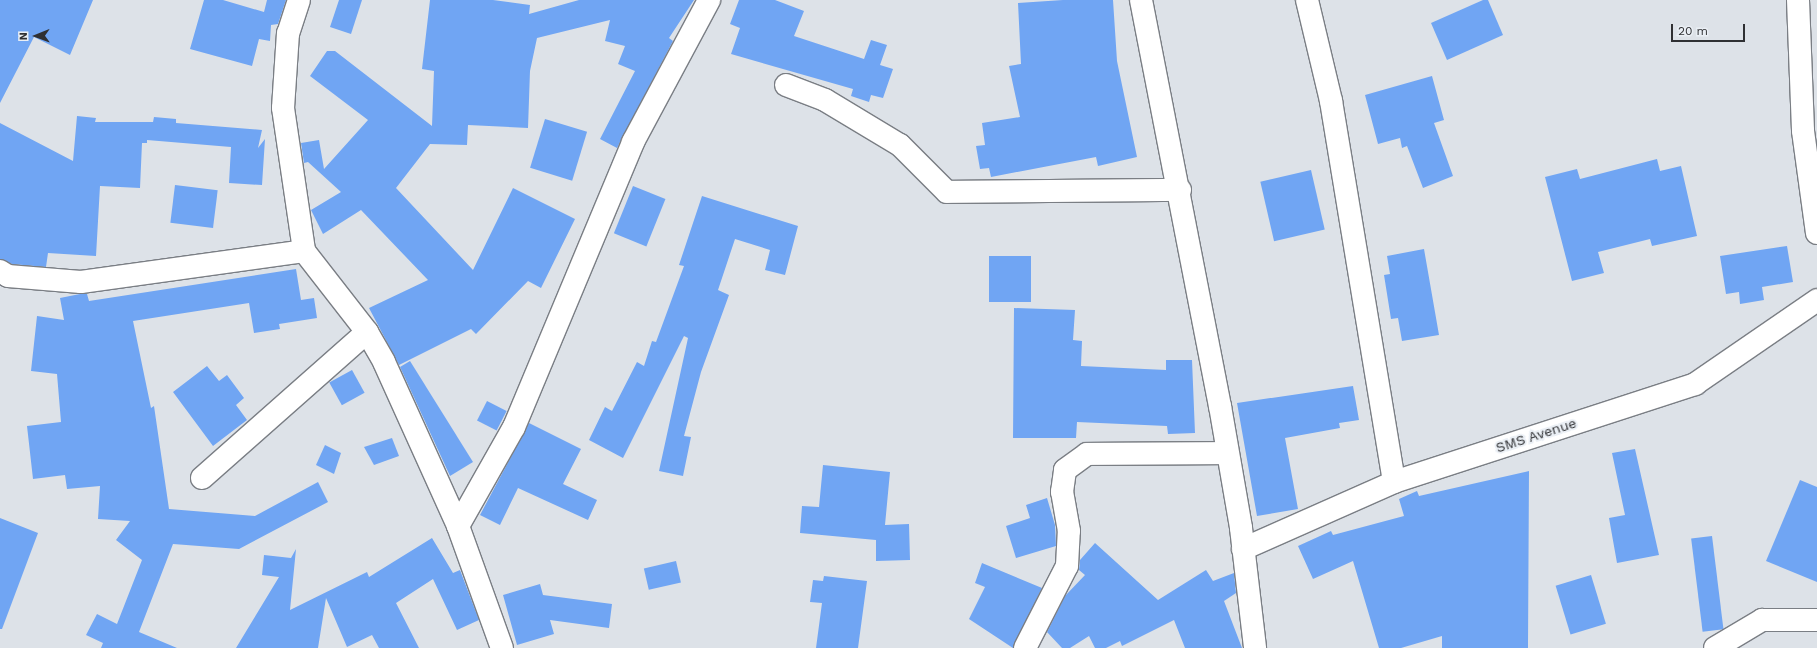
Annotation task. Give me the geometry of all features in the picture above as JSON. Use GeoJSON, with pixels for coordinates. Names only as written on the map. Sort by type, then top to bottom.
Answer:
{"type":"FeatureCollection","features":[{"type":"Feature","properties":{"kind":"street"},"geometry":{"type":"LineString","coordinates":[[299,0],[288,33],[283,108],[304,251],[367,332],[458,526],[502,648]]}},
{"type":"Feature","properties":{"kind":"street"},"geometry":{"type":"LineString","coordinates":[[458,526],[514,427],[634,142],[709,0]]}},
{"type":"Feature","properties":{"kind":"street"},"geometry":{"type":"LineString","coordinates":[[1141,0],[1180,190],[1227,453],[1243,549],[1254,648]]}},
{"type":"Feature","properties":{"kind":"street"},"geometry":{"type":"LineString","coordinates":[[1307,0],[1331,101],[1394,482]]}},
{"type":"Feature","properties":{"kind":"street"},"geometry":{"type":"LineString","coordinates":[[1798,0],[1803,131],[1817,233]]}},
{"type":"Feature","properties":{"kind":"street"},"geometry":{"type":"LineString","coordinates":[[786,85],[825,100],[900,145],[947,192],[1180,190]]}},
{"type":"Feature","properties":{"kind":"street"},"geometry":{"type":"LineString","coordinates":[[0,271],[8,276],[81,282],[304,251]]}},
{"type":"Feature","properties":{"kind":"street","name":"SMS Avenue"},"geometry":{"type":"LineString","coordinates":[[1243,549],[1394,482],[1695,384],[1817,300]]}},
{"type":"Feature","properties":{"kind":"street"},"geometry":{"type":"LineString","coordinates":[[202,478],[367,332]]}},
{"type":"Feature","properties":{"kind":"street"},"geometry":{"type":"LineString","coordinates":[[1025,648],[1067,566],[1070,532],[1062,492],[1065,470],[1087,454],[1227,453]]}},
{"type":"Feature","properties":{"kind":"street"},"geometry":{"type":"LineString","coordinates":[[1715,648],[1762,620],[1817,620]]}},
{"type":"Feature","properties":{"kind":"building"},"geometry":{"type":"Polygon","coordinates":[[[0,0],[93,0],[70,55],[34,37],[0,103],[0,0]]]}},
{"type":"Feature","properties":{"kind":"building"},"geometry":{"type":"Polygon","coordinates":[[[204,0],[223,0],[264,12],[267,0],[286,0],[278,24],[271,25],[270,41],[259,39],[252,66],[190,49],[204,0]]]}},
{"type":"Feature","properties":{"kind":"building"},"geometry":{"type":"Polygon","coordinates":[[[339,0],[362,0],[351,34],[330,27],[339,0]]]}},
{"type":"Feature","properties":{"kind":"building"},"geometry":{"type":"Polygon","coordinates":[[[430,0],[493,0],[530,5],[529,14],[579,0],[694,0],[669,38],[673,41],[617,148],[600,139],[635,71],[618,64],[625,46],[605,41],[610,20],[537,38],[530,71],[528,128],[468,125],[467,145],[430,144],[396,188],[473,270],[513,188],[575,219],[541,288],[528,281],[476,334],[471,329],[399,365],[369,308],[428,280],[361,210],[323,234],[311,210],[341,192],[308,162],[304,163],[301,143],[319,140],[324,169],[368,120],[310,76],[327,51],[335,51],[432,126],[434,71],[422,69],[430,0]]]}},
{"type":"Feature","properties":{"kind":"building"},"geometry":{"type":"Polygon","coordinates":[[[739,0],[775,0],[804,11],[794,36],[864,59],[871,40],[887,45],[880,65],[893,69],[883,98],[871,95],[869,102],[851,96],[853,89],[731,54],[740,28],[730,24],[739,0]]]}},
{"type":"Feature","properties":{"kind":"building"},"geometry":{"type":"Polygon","coordinates":[[[1063,0],[1113,0],[1117,61],[1137,157],[1098,166],[1096,157],[991,177],[989,168],[980,169],[976,146],[985,145],[982,123],[1020,117],[1009,66],[1021,64],[1018,3],[1063,0]]]}},
{"type":"Feature","properties":{"kind":"building"},"geometry":{"type":"Polygon","coordinates":[[[1483,0],[1488,0],[1503,35],[1447,60],[1431,23],[1483,0]]]}},
{"type":"Feature","properties":{"kind":"building"},"geometry":{"type":"Polygon","coordinates":[[[1432,76],[1444,120],[1434,123],[1453,176],[1423,188],[1407,146],[1402,148],[1400,138],[1378,144],[1365,95],[1432,76]]]}},
{"type":"Feature","properties":{"kind":"building"},"geometry":{"type":"Polygon","coordinates":[[[77,116],[96,118],[95,122],[153,122],[154,117],[176,119],[176,123],[262,130],[258,148],[265,139],[262,185],[229,183],[231,147],[147,140],[147,143],[142,143],[140,188],[100,186],[96,256],[48,253],[46,267],[12,264],[0,259],[0,123],[73,161],[77,116]]]}},
{"type":"Feature","properties":{"kind":"building"},"geometry":{"type":"Polygon","coordinates":[[[545,119],[587,132],[572,181],[530,168],[545,119]]]}},
{"type":"Feature","properties":{"kind":"building"},"geometry":{"type":"Polygon","coordinates":[[[1657,159],[1660,171],[1681,166],[1697,236],[1652,246],[1650,239],[1598,252],[1604,273],[1572,281],[1545,177],[1577,169],[1580,179],[1657,159]]]}},
{"type":"Feature","properties":{"kind":"building"},"geometry":{"type":"Polygon","coordinates":[[[1311,170],[1325,229],[1274,241],[1260,182],[1311,170]]]}},
{"type":"Feature","properties":{"kind":"building"},"geometry":{"type":"Polygon","coordinates":[[[175,185],[218,190],[213,228],[170,223],[175,185]]]}},
{"type":"Feature","properties":{"kind":"building"},"geometry":{"type":"Polygon","coordinates":[[[633,186],[665,199],[646,246],[614,233],[633,186]]]}},
{"type":"Feature","properties":{"kind":"building"},"geometry":{"type":"Polygon","coordinates":[[[702,196],[798,226],[785,275],[765,270],[770,250],[735,239],[718,290],[729,295],[701,372],[684,436],[691,437],[683,476],[659,471],[688,338],[684,336],[623,458],[589,440],[605,407],[612,411],[637,362],[644,366],[652,341],[656,342],[684,266],[679,265],[702,196]]]}},
{"type":"Feature","properties":{"kind":"building"},"geometry":{"type":"Polygon","coordinates":[[[1787,246],[1793,282],[1762,287],[1764,300],[1740,304],[1739,292],[1726,294],[1720,256],[1787,246]]]}},
{"type":"Feature","properties":{"kind":"building"},"geometry":{"type":"Polygon","coordinates":[[[1424,249],[1439,335],[1402,341],[1398,318],[1391,319],[1384,275],[1390,274],[1387,256],[1424,249]]]}},
{"type":"Feature","properties":{"kind":"building"},"geometry":{"type":"Polygon","coordinates":[[[989,256],[1031,256],[1031,302],[989,302],[989,256]]]}},
{"type":"Feature","properties":{"kind":"building"},"geometry":{"type":"Polygon","coordinates":[[[296,269],[301,300],[314,298],[317,318],[279,324],[280,329],[254,333],[249,303],[133,321],[151,408],[154,406],[169,509],[255,516],[318,482],[328,502],[239,549],[173,544],[139,632],[177,648],[101,648],[103,643],[86,635],[97,614],[117,624],[142,560],[116,540],[130,521],[98,519],[100,486],[67,489],[65,475],[33,479],[27,426],[61,422],[57,374],[31,371],[37,316],[64,320],[60,298],[80,294],[87,294],[89,301],[296,269]]]}},
{"type":"Feature","properties":{"kind":"building"},"geometry":{"type":"Polygon","coordinates":[[[1014,308],[1075,310],[1073,340],[1082,341],[1081,366],[1166,370],[1166,360],[1192,360],[1195,433],[1168,434],[1167,426],[1077,422],[1076,438],[1013,438],[1014,308]]]}},
{"type":"Feature","properties":{"kind":"building"},"geometry":{"type":"Polygon","coordinates":[[[410,361],[473,462],[450,476],[400,367],[410,361]]]}},
{"type":"Feature","properties":{"kind":"building"},"geometry":{"type":"Polygon","coordinates":[[[207,366],[219,381],[227,375],[244,398],[236,405],[247,420],[213,446],[173,392],[207,366]]]}},
{"type":"Feature","properties":{"kind":"building"},"geometry":{"type":"Polygon","coordinates":[[[352,370],[365,393],[342,405],[329,383],[352,370]]]}},
{"type":"Feature","properties":{"kind":"building"},"geometry":{"type":"Polygon","coordinates":[[[1353,386],[1359,420],[1339,423],[1340,428],[1285,438],[1298,509],[1257,516],[1237,403],[1353,386]]]}},
{"type":"Feature","properties":{"kind":"building"},"geometry":{"type":"Polygon","coordinates":[[[487,401],[507,411],[497,431],[477,421],[487,401]]]}},
{"type":"Feature","properties":{"kind":"building"},"geometry":{"type":"Polygon","coordinates":[[[529,423],[581,449],[563,484],[597,500],[588,520],[518,488],[500,525],[480,515],[529,423]]]}},
{"type":"Feature","properties":{"kind":"building"},"geometry":{"type":"Polygon","coordinates":[[[392,438],[399,456],[374,465],[364,447],[392,438]]]}},
{"type":"Feature","properties":{"kind":"building"},"geometry":{"type":"Polygon","coordinates":[[[325,445],[341,453],[334,474],[316,465],[325,445]]]}},
{"type":"Feature","properties":{"kind":"building"},"geometry":{"type":"Polygon","coordinates":[[[1635,449],[1659,555],[1617,563],[1609,518],[1625,515],[1612,453],[1635,449]]]}},
{"type":"Feature","properties":{"kind":"building"},"geometry":{"type":"Polygon","coordinates":[[[823,465],[890,472],[885,525],[909,524],[910,560],[876,561],[876,540],[800,533],[802,506],[819,507],[823,465]]]}},
{"type":"Feature","properties":{"kind":"building"},"geometry":{"type":"Polygon","coordinates":[[[1529,471],[1528,648],[1442,648],[1442,636],[1401,648],[1379,648],[1353,561],[1313,579],[1298,546],[1331,531],[1333,535],[1404,516],[1399,499],[1417,491],[1419,496],[1529,471]]]}},
{"type":"Feature","properties":{"kind":"building"},"geometry":{"type":"Polygon","coordinates":[[[1800,480],[1817,487],[1817,582],[1766,561],[1800,480]]]}},
{"type":"Feature","properties":{"kind":"building"},"geometry":{"type":"Polygon","coordinates":[[[1047,498],[1055,525],[1056,546],[1016,558],[1006,526],[1030,518],[1026,505],[1047,498]]]}},
{"type":"Feature","properties":{"kind":"building"},"geometry":{"type":"Polygon","coordinates":[[[0,518],[38,533],[2,629],[0,629],[0,518]]]}},
{"type":"Feature","properties":{"kind":"building"},"geometry":{"type":"Polygon","coordinates":[[[1712,536],[1723,629],[1703,632],[1691,539],[1712,536]]]}},
{"type":"Feature","properties":{"kind":"building"},"geometry":{"type":"Polygon","coordinates":[[[432,538],[453,573],[460,570],[479,620],[457,630],[433,579],[396,603],[419,648],[379,648],[372,635],[347,647],[326,598],[318,648],[236,648],[279,577],[262,575],[264,555],[291,558],[296,549],[290,610],[367,572],[369,577],[432,538]]]}},
{"type":"Feature","properties":{"kind":"building"},"geometry":{"type":"Polygon","coordinates":[[[1095,543],[1158,600],[1206,570],[1213,581],[1234,573],[1236,593],[1224,601],[1242,648],[1185,648],[1174,620],[1122,646],[1120,641],[1106,648],[1095,648],[1089,636],[1070,648],[1062,648],[1047,632],[1065,596],[1085,575],[1079,570],[1080,560],[1095,543]]]}},
{"type":"Feature","properties":{"kind":"building"},"geometry":{"type":"Polygon","coordinates":[[[676,561],[681,582],[649,590],[644,568],[676,561]]]}},
{"type":"Feature","properties":{"kind":"building"},"geometry":{"type":"Polygon","coordinates":[[[982,563],[1042,588],[1013,648],[969,619],[985,587],[975,583],[982,563]]]}},
{"type":"Feature","properties":{"kind":"building"},"geometry":{"type":"Polygon","coordinates":[[[1591,575],[1606,624],[1571,635],[1556,586],[1591,575]]]}},
{"type":"Feature","properties":{"kind":"building"},"geometry":{"type":"Polygon","coordinates":[[[824,576],[867,581],[858,648],[816,648],[822,603],[810,602],[813,580],[823,581],[824,576]]]}},
{"type":"Feature","properties":{"kind":"building"},"geometry":{"type":"Polygon","coordinates":[[[540,584],[543,595],[612,604],[609,628],[550,620],[554,634],[517,645],[503,595],[540,584]]]}}]}
